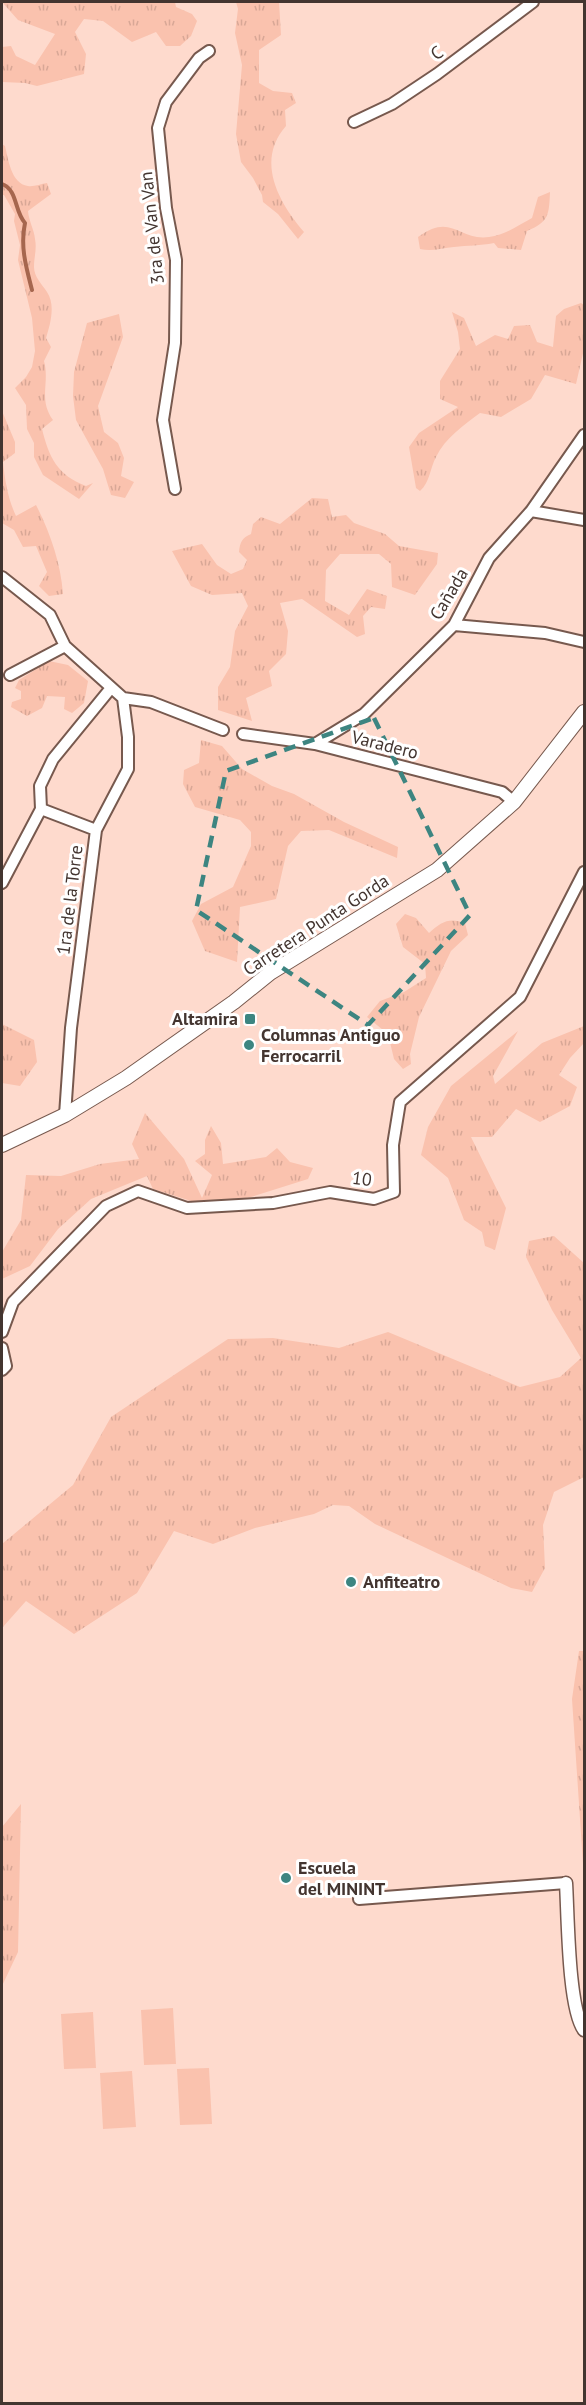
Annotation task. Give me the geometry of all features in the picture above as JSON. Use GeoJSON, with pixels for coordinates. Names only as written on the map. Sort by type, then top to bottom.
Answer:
{"type":"FeatureCollection","features":[{"type":"Feature","properties":{"kind":"main road","name":"Carretera Punta Gorda"},"geometry":{"type":"LineString","coordinates":[[2,1145],[65,1115],[126,1078],[234,1002],[270,972],[437,870],[514,802],[585,712]]}},
{"type":"Feature","properties":{"kind":"street","name":"C"},"geometry":{"type":"LineString","coordinates":[[354,122],[392,104],[410,92],[533,2]]}},
{"type":"Feature","properties":{"kind":"street","name":"3ra de Van Van"},"geometry":{"type":"LineString","coordinates":[[175,489],[163,420],[175,342],[176,260],[166,208],[158,128],[166,102],[199,58],[209,51]]}},
{"type":"Feature","properties":{"kind":"street","name":"Cañada"},"geometry":{"type":"LineString","coordinates":[[315,744],[364,714],[454,625],[489,558],[531,511],[585,435]]}},
{"type":"Feature","properties":{"kind":"street"},"geometry":{"type":"LineString","coordinates":[[531,511],[585,520]]}},
{"type":"Feature","properties":{"kind":"street"},"geometry":{"type":"LineString","coordinates":[[2,577],[50,615],[65,646],[123,698],[151,702],[223,730]]}},
{"type":"Feature","properties":{"kind":"street"},"geometry":{"type":"LineString","coordinates":[[454,625],[545,633],[585,642]]}},
{"type":"Feature","properties":{"kind":"street"},"geometry":{"type":"LineString","coordinates":[[10,675],[65,646]]}},
{"type":"Feature","properties":{"kind":"street"},"geometry":{"type":"LineString","coordinates":[[2,883],[41,809],[40,786],[53,759],[111,688]]}},
{"type":"Feature","properties":{"kind":"street","name":"1ra de la Torre"},"geometry":{"type":"LineString","coordinates":[[65,1115],[70,1028],[96,830],[128,769],[128,737],[123,698]]}},
{"type":"Feature","properties":{"kind":"street","name":"Varadero"},"geometry":{"type":"LineString","coordinates":[[243,734],[315,744],[502,792],[514,802]]}},
{"type":"Feature","properties":{"kind":"street"},"geometry":{"type":"LineString","coordinates":[[41,809],[96,830]]}},
{"type":"Feature","properties":{"kind":"street","name":"10"},"geometry":{"type":"LineString","coordinates":[[2,1332],[13,1302],[106,1206],[138,1191],[187,1208],[273,1203],[330,1192],[374,1199],[394,1192],[393,1145],[400,1102],[520,997],[585,872]]}},
{"type":"Feature","properties":{"kind":"street"},"geometry":{"type":"LineString","coordinates":[[2,1348],[6,1366],[2,1370]]}},
{"type":"Feature","properties":{"kind":"street"},"geometry":{"type":"LineString","coordinates":[[359,1899],[566,1883],[573,2000],[579,2023],[585,2030]]}},
{"type":"Feature","properties":{"kind":"highlighted area"},"geometry":{"type":"Polygon","coordinates":[[[374,718],[470,915],[368,1025],[196,910],[226,771],[374,718]]]}},
{"type":"Feature","properties":{"kind":"green space"},"geometry":{"type":"Polygon","coordinates":[[[2,2],[175,2],[176,7],[192,14],[197,21],[191,36],[180,46],[166,46],[156,32],[132,42],[103,21],[84,19],[75,32],[86,54],[84,74],[37,86],[2,82],[2,47],[11,46],[16,56],[35,65],[55,34],[18,20],[2,2]]]}},
{"type":"Feature","properties":{"kind":"green space"},"geometry":{"type":"Polygon","coordinates":[[[236,2],[279,2],[281,35],[259,50],[259,83],[273,91],[292,93],[296,103],[285,110],[286,126],[277,139],[272,153],[271,167],[279,195],[304,232],[298,239],[278,214],[263,202],[253,178],[241,162],[236,134],[242,65],[235,33],[238,9],[236,2]]]}},
{"type":"Feature","properties":{"kind":"green space"},"geometry":{"type":"Polygon","coordinates":[[[2,144],[5,146],[11,170],[18,181],[30,186],[47,183],[51,194],[28,211],[36,243],[34,271],[50,297],[52,309],[46,338],[51,347],[44,361],[46,405],[53,420],[42,429],[51,456],[61,471],[86,486],[93,483],[79,499],[43,475],[34,457],[34,443],[27,429],[26,405],[15,388],[32,367],[35,351],[32,318],[18,260],[20,245],[14,221],[15,214],[2,195],[2,144]]]}},
{"type":"Feature","properties":{"kind":"green space"},"geometry":{"type":"Polygon","coordinates":[[[550,192],[548,212],[544,221],[527,231],[521,250],[498,248],[494,243],[433,250],[420,249],[418,237],[439,227],[455,229],[478,237],[495,236],[506,232],[532,218],[538,197],[550,192]]]}},
{"type":"Feature","properties":{"kind":"green space"},"geometry":{"type":"Polygon","coordinates":[[[581,303],[584,305],[584,349],[576,384],[545,375],[531,399],[501,417],[480,413],[455,432],[444,444],[434,461],[426,483],[420,491],[416,488],[409,447],[419,433],[458,407],[440,399],[440,381],[460,349],[452,312],[464,318],[476,346],[495,335],[508,339],[514,326],[530,325],[537,342],[553,347],[556,316],[564,309],[581,303]]]}},
{"type":"Feature","properties":{"kind":"green space"},"geometry":{"type":"Polygon","coordinates":[[[119,314],[123,337],[98,406],[104,432],[118,443],[124,458],[121,476],[134,482],[125,498],[111,495],[103,469],[76,420],[73,396],[74,372],[87,323],[119,314]]]}},
{"type":"Feature","properties":{"kind":"green space"},"geometry":{"type":"Polygon","coordinates":[[[2,411],[15,442],[15,453],[3,462],[11,503],[16,516],[36,505],[54,548],[63,594],[49,596],[39,586],[47,572],[36,546],[23,547],[14,530],[2,523],[2,411]]]}},
{"type":"Feature","properties":{"kind":"green space"},"geometry":{"type":"Polygon","coordinates":[[[312,498],[328,499],[332,517],[346,515],[354,523],[385,534],[399,546],[438,553],[437,564],[415,595],[392,587],[391,564],[379,554],[340,554],[326,570],[325,601],[349,615],[367,589],[387,596],[385,609],[371,607],[363,616],[365,634],[357,637],[302,599],[280,603],[288,631],[286,654],[269,671],[272,686],[246,698],[252,721],[218,710],[218,687],[230,667],[235,631],[248,606],[242,593],[212,595],[191,586],[172,551],[202,544],[217,565],[231,574],[243,569],[247,560],[239,549],[244,539],[251,534],[253,524],[261,517],[280,524],[312,498]]]}},
{"type":"Feature","properties":{"kind":"green space"},"geometry":{"type":"Polygon","coordinates":[[[49,661],[68,665],[88,681],[84,703],[72,713],[64,709],[65,697],[47,696],[42,708],[27,716],[11,707],[12,702],[21,699],[21,691],[15,688],[19,680],[49,661]]]}},
{"type":"Feature","properties":{"kind":"green space"},"geometry":{"type":"Polygon","coordinates":[[[201,740],[222,746],[242,769],[272,786],[294,794],[344,822],[398,847],[397,858],[329,830],[301,831],[288,846],[276,899],[240,907],[237,962],[205,951],[192,921],[201,904],[233,887],[251,846],[251,832],[240,820],[195,807],[183,784],[184,770],[199,763],[201,740]]]}},
{"type":"Feature","properties":{"kind":"green space"},"geometry":{"type":"Polygon","coordinates":[[[405,914],[416,918],[429,933],[446,922],[454,920],[465,923],[468,935],[451,951],[419,1017],[410,1054],[411,1064],[403,1069],[394,1059],[388,1034],[367,1017],[380,1001],[404,992],[426,978],[425,964],[403,947],[396,924],[405,914]]]}},
{"type":"Feature","properties":{"kind":"green space"},"geometry":{"type":"Polygon","coordinates":[[[2,1024],[34,1040],[37,1062],[20,1086],[2,1083],[2,1024]]]}},
{"type":"Feature","properties":{"kind":"green space"},"geometry":{"type":"Polygon","coordinates":[[[584,1026],[584,1043],[559,1075],[577,1087],[570,1106],[540,1122],[516,1109],[492,1137],[471,1137],[506,1208],[495,1250],[485,1246],[482,1232],[464,1220],[448,1178],[421,1155],[428,1127],[451,1086],[518,1031],[493,1076],[495,1084],[542,1043],[584,1026]]]}},
{"type":"Feature","properties":{"kind":"green space"},"geometry":{"type":"Polygon","coordinates":[[[145,1113],[184,1159],[202,1198],[212,1175],[195,1161],[205,1154],[205,1140],[211,1126],[221,1143],[223,1164],[266,1157],[277,1148],[290,1162],[313,1168],[308,1179],[251,1197],[204,1205],[153,1189],[147,1176],[91,1199],[58,1229],[30,1266],[2,1279],[2,1252],[21,1220],[26,1175],[61,1176],[100,1164],[139,1159],[132,1144],[145,1113]]]}},
{"type":"Feature","properties":{"kind":"green space"},"geometry":{"type":"Polygon","coordinates":[[[554,1236],[584,1263],[584,1477],[554,1492],[543,1525],[545,1568],[532,1592],[511,1588],[375,1524],[349,1506],[333,1505],[314,1514],[255,1528],[213,1544],[174,1531],[137,1593],[74,1634],[26,1601],[2,1628],[2,1544],[73,1485],[111,1417],[228,1339],[273,1338],[339,1348],[388,1332],[520,1387],[560,1377],[581,1358],[552,1310],[526,1257],[529,1241],[554,1236]]]}},
{"type":"Feature","properties":{"kind":"green space"},"geometry":{"type":"Polygon","coordinates":[[[579,1651],[584,1651],[584,1879],[572,1699],[579,1651]]]}},
{"type":"Feature","properties":{"kind":"green space"},"geometry":{"type":"Polygon","coordinates":[[[21,1804],[18,1952],[2,1986],[2,1827],[21,1804]]]}},
{"type":"Feature","properties":{"kind":"green space"},"geometry":{"type":"Polygon","coordinates":[[[173,2008],[176,2064],[144,2065],[141,2010],[173,2008]]]}},
{"type":"Feature","properties":{"kind":"green space"},"geometry":{"type":"Polygon","coordinates":[[[93,2012],[96,2068],[64,2069],[61,2014],[93,2012]]]}},
{"type":"Feature","properties":{"kind":"green space"},"geometry":{"type":"Polygon","coordinates":[[[209,2068],[212,2124],[180,2125],[177,2069],[209,2068]]]}},
{"type":"Feature","properties":{"kind":"green space"},"geometry":{"type":"Polygon","coordinates":[[[132,2071],[136,2127],[103,2129],[100,2073],[132,2071]]]}},
{"type":"Feature","properties":{"kind":"waterway"},"geometry":{"type":"LineString","coordinates":[[2,184],[11,191],[25,223],[23,248],[32,290]]}},
{"type":"Feature","properties":{"kind":"place","name":"Altamira"},"geometry":{"type":"Point","coordinates":[250,1019]}},
{"type":"Feature","properties":{"kind":"place","name":"Columnas Antiguo Ferrocarril"},"geometry":{"type":"Point","coordinates":[249,1045]}},
{"type":"Feature","properties":{"kind":"place","name":"Anfiteatro"},"geometry":{"type":"Point","coordinates":[351,1582]}},
{"type":"Feature","properties":{"kind":"place","name":"Escuela del MININT"},"geometry":{"type":"Point","coordinates":[286,1878]}}]}
